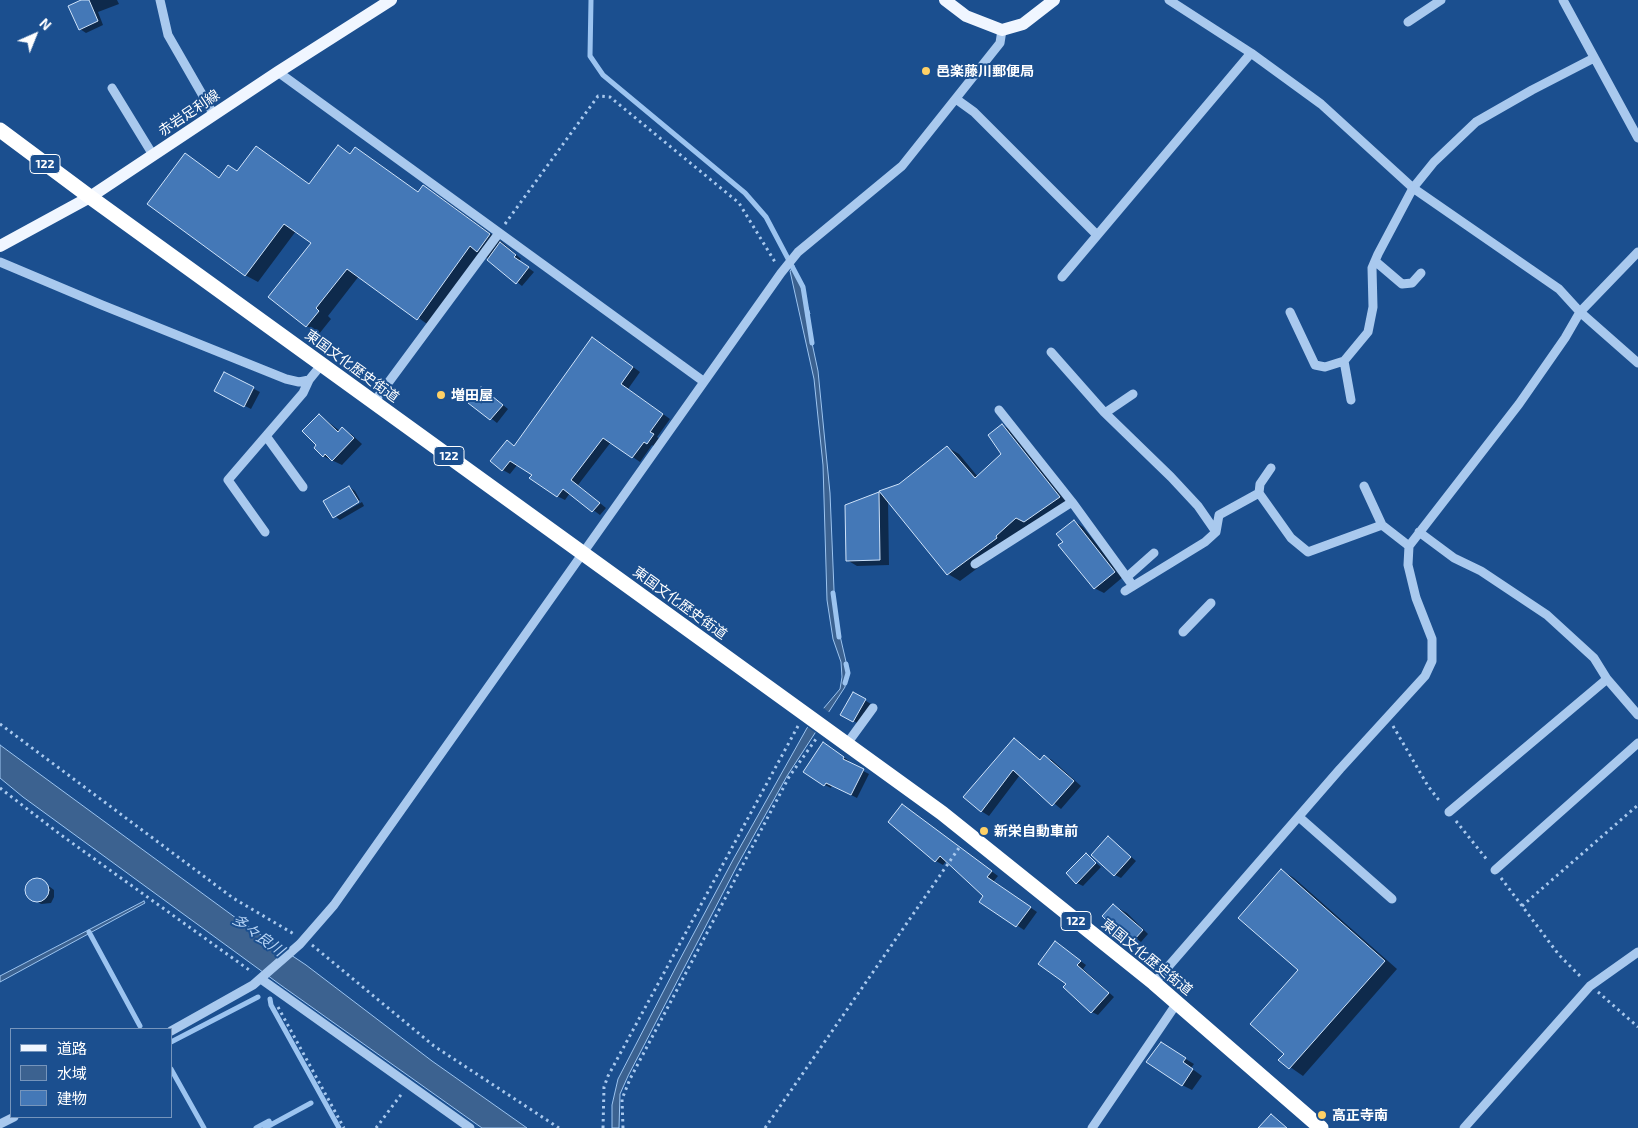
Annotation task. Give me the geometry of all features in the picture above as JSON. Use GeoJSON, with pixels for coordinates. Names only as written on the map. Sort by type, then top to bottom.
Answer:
{"type":"FeatureCollection","features":[{"type":"Feature","properties":{"kind":"highway","name":"東国文化歴史街道"},"geometry":{"type":"LineString","coordinates":[[0,130],[90,198],[582,552],[969,834],[1177,1003],[1321,1128]]}},
{"type":"Feature","properties":{"kind":"main road","name":"赤岩足利線"},"geometry":{"type":"LineString","coordinates":[[0,246],[90,198],[278,72],[391,0]]}},
{"type":"Feature","properties":{"kind":"main road"},"geometry":{"type":"LineString","coordinates":[[945,0],[966,16],[1002,30],[1023,24],[1054,0]]}},
{"type":"Feature","properties":{"kind":"street"},"geometry":{"type":"LineString","coordinates":[[160,0],[168,35],[214,115]]}},
{"type":"Feature","properties":{"kind":"street"},"geometry":{"type":"LineString","coordinates":[[1169,0],[1251,53],[1321,104],[1413,188],[1559,290],[1580,312],[1638,363]]}},
{"type":"Feature","properties":{"kind":"street"},"geometry":{"type":"LineString","coordinates":[[1408,22],[1441,0]]}},
{"type":"Feature","properties":{"kind":"street"},"geometry":{"type":"LineString","coordinates":[[1563,0],[1638,138]]}},
{"type":"Feature","properties":{"kind":"street"},"geometry":{"type":"LineString","coordinates":[[172,1030],[263,977],[302,941],[334,905],[781,273],[798,252],[902,166],[1000,43],[1002,30]]}},
{"type":"Feature","properties":{"kind":"street"},"geometry":{"type":"LineString","coordinates":[[1062,277],[1251,53]]}},
{"type":"Feature","properties":{"kind":"street"},"geometry":{"type":"LineString","coordinates":[[1290,312],[1315,365],[1325,367],[1344,361],[1368,332],[1373,307],[1372,268],[1375,261],[1413,188],[1434,162],[1476,122],[1594,58]]}},
{"type":"Feature","properties":{"kind":"street"},"geometry":{"type":"LineString","coordinates":[[278,72],[704,381]]}},
{"type":"Feature","properties":{"kind":"street"},"geometry":{"type":"LineString","coordinates":[[112,88],[153,155]]}},
{"type":"Feature","properties":{"kind":"street"},"geometry":{"type":"LineString","coordinates":[[956,99],[974,112],[1097,235]]}},
{"type":"Feature","properties":{"kind":"street"},"geometry":{"type":"LineString","coordinates":[[374,402],[498,233]]}},
{"type":"Feature","properties":{"kind":"street"},"geometry":{"type":"LineString","coordinates":[[1154,984],[1299,816],[1425,676],[1432,661],[1432,639],[1416,598],[1408,565],[1409,546],[1518,404],[1565,338],[1580,312],[1638,252]]}},
{"type":"Feature","properties":{"kind":"street"},"geometry":{"type":"LineString","coordinates":[[1375,261],[1402,284],[1412,283],[1421,273]]}},
{"type":"Feature","properties":{"kind":"street"},"geometry":{"type":"LineString","coordinates":[[0,262],[102,306],[286,379],[300,382],[309,380]]}},
{"type":"Feature","properties":{"kind":"street"},"geometry":{"type":"LineString","coordinates":[[1050,352],[1105,413],[1198,506],[1216,532]]}},
{"type":"Feature","properties":{"kind":"street"},"geometry":{"type":"LineString","coordinates":[[1344,361],[1351,400]]}},
{"type":"Feature","properties":{"kind":"street"},"geometry":{"type":"LineString","coordinates":[[266,532],[228,480],[303,392],[309,380],[322,364]]}},
{"type":"Feature","properties":{"kind":"street"},"geometry":{"type":"LineString","coordinates":[[1105,413],[1133,394]]}},
{"type":"Feature","properties":{"kind":"street"},"geometry":{"type":"LineString","coordinates":[[1000,410],[1072,502],[1126,577],[1129,588],[1205,542],[1216,532],[1219,515],[1259,493]]}},
{"type":"Feature","properties":{"kind":"street"},"geometry":{"type":"LineString","coordinates":[[266,436],[303,487]]}},
{"type":"Feature","properties":{"kind":"street"},"geometry":{"type":"LineString","coordinates":[[1271,468],[1260,484],[1259,493],[1292,538],[1308,552],[1382,525]]}},
{"type":"Feature","properties":{"kind":"street"},"geometry":{"type":"LineString","coordinates":[[1364,486],[1382,525],[1409,546]]}},
{"type":"Feature","properties":{"kind":"street"},"geometry":{"type":"LineString","coordinates":[[975,564],[1072,502]]}},
{"type":"Feature","properties":{"kind":"street"},"geometry":{"type":"LineString","coordinates":[[1419,532],[1454,558],[1481,571],[1547,615],[1594,658],[1607,679],[1638,716]]}},
{"type":"Feature","properties":{"kind":"street"},"geometry":{"type":"LineString","coordinates":[[1126,577],[1154,553]]}},
{"type":"Feature","properties":{"kind":"street"},"geometry":{"type":"LineString","coordinates":[[1183,632],[1211,603]]}},
{"type":"Feature","properties":{"kind":"street"},"geometry":{"type":"LineString","coordinates":[[1449,812],[1607,679]]}},
{"type":"Feature","properties":{"kind":"street"},"geometry":{"type":"LineString","coordinates":[[846,745],[873,708]]}},
{"type":"Feature","properties":{"kind":"street"},"geometry":{"type":"LineString","coordinates":[[1495,870],[1638,743]]}},
{"type":"Feature","properties":{"kind":"street"},"geometry":{"type":"LineString","coordinates":[[1299,816],[1392,899]]}},
{"type":"Feature","properties":{"kind":"street"},"geometry":{"type":"LineString","coordinates":[[1464,1128],[1590,986],[1638,952]]}},
{"type":"Feature","properties":{"kind":"street"},"geometry":{"type":"LineString","coordinates":[[263,977],[284,996],[470,1128]]}},
{"type":"Feature","properties":{"kind":"street"},"geometry":{"type":"LineString","coordinates":[[1092,1128],[1177,1003]]}},
{"type":"Feature","properties":{"kind":"street"},"geometry":{"type":"LineString","coordinates":[[0,1124],[12,1118]]}},
{"type":"Feature","properties":{"kind":"path"},"geometry":{"type":"LineString","coordinates":[[498,233],[598,96],[610,97],[739,202],[781,273]]}},
{"type":"Feature","properties":{"kind":"path"},"geometry":{"type":"LineString","coordinates":[[603,1128],[604,1087],[608,1076],[805,715]]}},
{"type":"Feature","properties":{"kind":"path"},"geometry":{"type":"LineString","coordinates":[[1387,717],[1428,786],[1495,870],[1558,955],[1590,986],[1638,1027]]}},
{"type":"Feature","properties":{"kind":"path"},"geometry":{"type":"LineString","coordinates":[[0,724],[233,898],[290,932],[434,1046],[559,1128]]}},
{"type":"Feature","properties":{"kind":"path"},"geometry":{"type":"LineString","coordinates":[[623,1128],[622,1099],[630,1079],[789,777],[822,727]]}},
{"type":"Feature","properties":{"kind":"path"},"geometry":{"type":"LineString","coordinates":[[0,788],[62,835],[263,977]]}},
{"type":"Feature","properties":{"kind":"path"},"geometry":{"type":"LineString","coordinates":[[1522,906],[1638,805]]}},
{"type":"Feature","properties":{"kind":"path"},"geometry":{"type":"LineString","coordinates":[[766,1128],[969,834]]}},
{"type":"Feature","properties":{"kind":"path"},"geometry":{"type":"LineString","coordinates":[[284,996],[278,1006],[344,1128]]}},
{"type":"Feature","properties":{"kind":"path"},"geometry":{"type":"LineString","coordinates":[[376,1128],[409,1083]]}},
{"type":"Feature","properties":{"kind":"water"},"geometry":{"type":"Polygon","coordinates":[[[794,266],[810,314],[806,315],[818,371],[830,493],[835,614],[847,666],[845,687],[787,776],[738,864],[628,1076],[620,1094],[619,1128],[612,1128],[612,1105],[618,1079],[678,963],[807,728],[840,689],[842,677],[841,662],[833,639],[827,600],[823,465],[814,379],[790,271],[794,266]]]}},
{"type":"Feature","properties":{"kind":"water","name":"多々良川"},"geometry":{"type":"Polygon","coordinates":[[[0,745],[240,921],[306,965],[432,1061],[527,1128],[482,1128],[282,986],[23,797],[0,778],[0,745]]]}},
{"type":"Feature","properties":{"kind":"water"},"geometry":{"type":"Polygon","coordinates":[[[144,901],[145,903],[0,982],[0,976],[144,901]]]}},
{"type":"Feature","properties":{"kind":"pier"},"geometry":{"type":"Polygon","coordinates":[[[822,707],[830,713],[816,733],[806,726],[822,707]]]}},
{"type":"Feature","properties":{"kind":"building"},"geometry":{"type":"Polygon","coordinates":[[[81,0],[89,0],[98,21],[79,30],[68,6],[81,0]]]}},
{"type":"Feature","properties":{"kind":"building"},"geometry":{"type":"Polygon","coordinates":[[[338,145],[350,154],[355,147],[418,192],[423,185],[490,234],[477,252],[470,246],[417,320],[347,269],[316,308],[319,311],[306,327],[268,297],[311,243],[284,224],[245,276],[147,204],[185,153],[219,178],[228,165],[237,171],[256,146],[309,184],[338,145]]]}},
{"type":"Feature","properties":{"kind":"building"},"geometry":{"type":"Polygon","coordinates":[[[500,242],[516,255],[514,257],[529,267],[516,284],[487,260],[500,242]]]}},
{"type":"Feature","properties":{"kind":"building"},"geometry":{"type":"Polygon","coordinates":[[[592,337],[633,367],[621,384],[663,414],[650,432],[654,434],[647,444],[644,442],[632,458],[603,438],[571,480],[600,503],[592,512],[563,489],[557,497],[529,478],[532,475],[510,461],[502,471],[490,461],[507,440],[514,446],[592,337]]]}},
{"type":"Feature","properties":{"kind":"building"},"geometry":{"type":"Polygon","coordinates":[[[224,372],[254,387],[244,407],[214,391],[224,372]]]}},
{"type":"Feature","properties":{"kind":"building"},"geometry":{"type":"Polygon","coordinates":[[[481,387],[503,405],[490,420],[468,403],[481,387]]]}},
{"type":"Feature","properties":{"kind":"building"},"geometry":{"type":"Polygon","coordinates":[[[319,414],[338,432],[342,427],[354,438],[332,461],[325,454],[323,457],[314,448],[316,445],[302,431],[319,414]]]}},
{"type":"Feature","properties":{"kind":"building"},"geometry":{"type":"Polygon","coordinates":[[[1002,424],[1060,497],[1024,522],[1016,518],[996,536],[997,538],[947,575],[879,491],[899,484],[947,446],[975,478],[1001,454],[988,435],[1002,424]]]}},
{"type":"Feature","properties":{"kind":"building"},"geometry":{"type":"Polygon","coordinates":[[[349,486],[359,502],[333,518],[323,501],[349,486]]]}},
{"type":"Feature","properties":{"kind":"building"},"geometry":{"type":"Polygon","coordinates":[[[879,492],[880,560],[846,561],[845,505],[879,492]]]}},
{"type":"Feature","properties":{"kind":"building"},"geometry":{"type":"Polygon","coordinates":[[[1074,520],[1115,572],[1094,589],[1058,545],[1063,542],[1056,534],[1074,520]]]}},
{"type":"Feature","properties":{"kind":"building"},"geometry":{"type":"Polygon","coordinates":[[[853,692],[866,699],[853,722],[840,715],[853,692]]]}},
{"type":"Feature","properties":{"kind":"building"},"geometry":{"type":"Polygon","coordinates":[[[1014,738],[1040,760],[1044,755],[1074,781],[1052,806],[1013,770],[981,812],[963,797],[1014,738]]]}},
{"type":"Feature","properties":{"kind":"building"},"geometry":{"type":"Polygon","coordinates":[[[823,742],[844,757],[843,759],[864,769],[851,795],[826,783],[824,786],[803,772],[823,742]]]}},
{"type":"Feature","properties":{"kind":"building"},"geometry":{"type":"Polygon","coordinates":[[[902,804],[992,871],[987,877],[1031,907],[1016,927],[979,902],[983,896],[940,856],[935,862],[888,822],[902,804]]]}},
{"type":"Feature","properties":{"kind":"building"},"geometry":{"type":"Polygon","coordinates":[[[1108,836],[1131,857],[1114,876],[1091,855],[1108,836]]]}},
{"type":"Feature","properties":{"kind":"building"},"geometry":{"type":"Polygon","coordinates":[[[1086,853],[1096,863],[1076,884],[1066,873],[1086,853]]]}},
{"type":"Feature","properties":{"kind":"building"},"geometry":{"type":"Polygon","coordinates":[[[1281,869],[1385,961],[1289,1069],[1278,1060],[1284,1054],[1250,1024],[1298,970],[1238,918],[1281,869]]]}},
{"type":"Feature","properties":{"kind":"building"},"geometry":{"type":"Polygon","coordinates":[[[37,878],[45,882],[49,890],[45,898],[37,902],[29,898],[25,890],[29,882],[37,878]]]}},
{"type":"Feature","properties":{"kind":"building"},"geometry":{"type":"Polygon","coordinates":[[[1113,904],[1143,930],[1134,940],[1124,930],[1120,934],[1102,916],[1113,904]]]}},
{"type":"Feature","properties":{"kind":"building"},"geometry":{"type":"Polygon","coordinates":[[[1055,941],[1081,961],[1077,965],[1109,993],[1091,1013],[1063,987],[1066,984],[1038,964],[1055,941]]]}},
{"type":"Feature","properties":{"kind":"building"},"geometry":{"type":"Polygon","coordinates":[[[1161,1042],[1186,1058],[1183,1062],[1193,1069],[1182,1086],[1146,1062],[1161,1042]]]}},
{"type":"Feature","properties":{"kind":"building"},"geometry":{"type":"Polygon","coordinates":[[[1271,1114],[1287,1128],[1258,1128],[1271,1114]]]}},
{"type":"Feature","properties":{"kind":"waterway"},"geometry":{"type":"LineString","coordinates":[[591,0],[590,56],[603,75],[745,193],[766,217],[803,287],[812,343]]}},
{"type":"Feature","properties":{"kind":"waterway"},"geometry":{"type":"LineString","coordinates":[[833,593],[839,637]]}},
{"type":"Feature","properties":{"kind":"waterway"},"geometry":{"type":"LineString","coordinates":[[845,683],[848,673],[846,664]]}},
{"type":"Feature","properties":{"kind":"waterway"},"geometry":{"type":"LineString","coordinates":[[89,932],[140,1026]]}},
{"type":"Feature","properties":{"kind":"waterway"},"geometry":{"type":"LineString","coordinates":[[172,1041],[258,997]]}},
{"type":"Feature","properties":{"kind":"waterway"},"geometry":{"type":"LineString","coordinates":[[270,999],[271,1005],[339,1128]]}},
{"type":"Feature","properties":{"kind":"waterway"},"geometry":{"type":"LineString","coordinates":[[172,1071],[204,1128]]}},
{"type":"Feature","properties":{"kind":"waterway"},"geometry":{"type":"LineString","coordinates":[[265,1128],[311,1103]]}},
{"type":"Feature","properties":{"kind":"waterway"},"geometry":{"type":"LineString","coordinates":[[256,1128],[269,1121],[271,1125]]}},
{"type":"Feature","properties":{"kind":"place","name":"邑楽藤川郵便局"},"geometry":{"type":"Point","coordinates":[926,71]}},
{"type":"Feature","properties":{"kind":"place","name":"増田屋"},"geometry":{"type":"Point","coordinates":[441,395]}},
{"type":"Feature","properties":{"kind":"place","name":"新栄自動車前"},"geometry":{"type":"Point","coordinates":[984,831]}},
{"type":"Feature","properties":{"kind":"place","name":"高正寺南"},"geometry":{"type":"Point","coordinates":[1322,1115]}}]}
